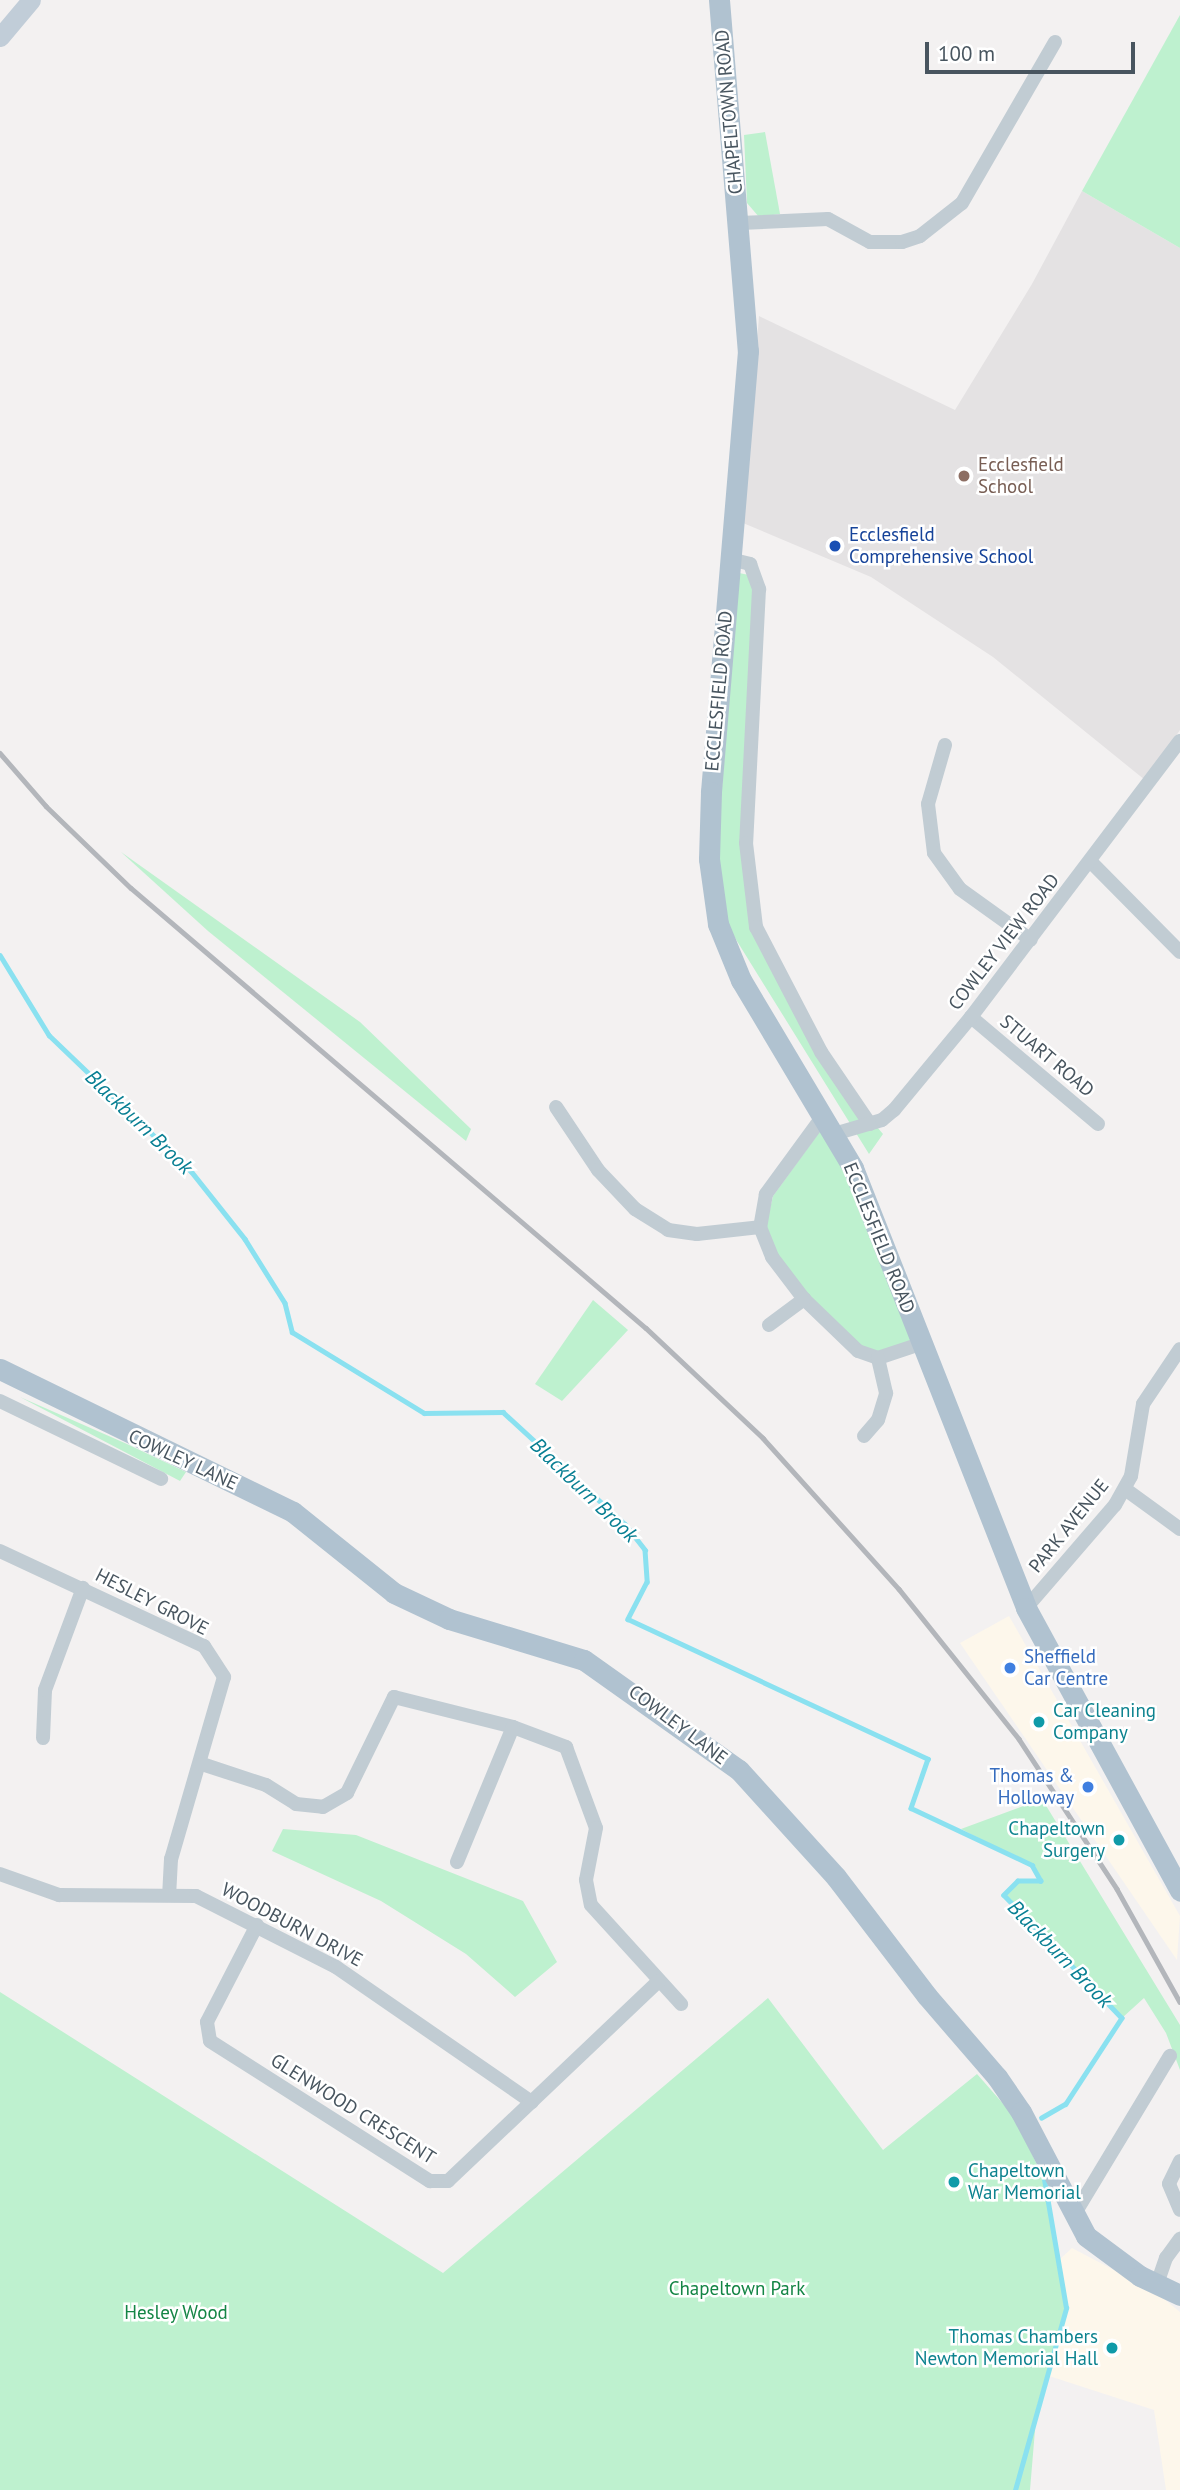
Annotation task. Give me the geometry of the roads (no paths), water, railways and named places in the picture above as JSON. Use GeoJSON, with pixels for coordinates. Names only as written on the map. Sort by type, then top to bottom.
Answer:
{"type":"FeatureCollection","features":[{"type":"Feature","properties":{"kind":"main road"},"geometry":{"type":"LineString","coordinates":[[0,37],[31,0]]}},
{"type":"Feature","properties":{"kind":"main road","name":"CHAPELTOWN ROAD"},"geometry":{"type":"LineString","coordinates":[[719,0],[740,223]]}},
{"type":"Feature","properties":{"kind":"main road","name":"ECCLESFIELD ROAD"},"geometry":{"type":"LineString","coordinates":[[740,223],[748,351],[710,792],[711,893],[718,924],[741,980],[853,1168],[1026,1608],[1180,1891]]}},
{"type":"Feature","properties":{"kind":"main road","name":"COWLEY LANE"},"geometry":{"type":"LineString","coordinates":[[0,1369],[293,1512],[394,1593],[449,1619],[584,1660],[739,1770],[836,1877],[927,1996],[997,2077],[1021,2112],[1086,2236],[1157,2284],[1180,2295]]}},
{"type":"Feature","properties":{"kind":"street"},"geometry":{"type":"LineString","coordinates":[[740,223],[828,219],[870,242],[902,242],[920,236],[962,203],[1055,41]]}},
{"type":"Feature","properties":{"kind":"street","name":"ECCLESFIELD ROAD"},"geometry":{"type":"LineString","coordinates":[[730,559],[750,564],[760,589],[746,843],[756,927],[821,1052],[870,1124]]}},
{"type":"Feature","properties":{"kind":"street"},"geometry":{"type":"LineString","coordinates":[[946,745],[928,804],[934,853],[960,889],[1031,940]]}},
{"type":"Feature","properties":{"kind":"street","name":"COWLEY VIEW ROAD"},"geometry":{"type":"LineString","coordinates":[[828,1125],[870,1124],[894,1110],[971,1017],[1178,749]]}},
{"type":"Feature","properties":{"kind":"street"},"geometry":{"type":"LineString","coordinates":[[1090,861],[1180,952]]}},
{"type":"Feature","properties":{"kind":"street","name":"STUART ROAD"},"geometry":{"type":"LineString","coordinates":[[971,1017],[1098,1125]]}},
{"type":"Feature","properties":{"kind":"street"},"geometry":{"type":"LineString","coordinates":[[556,1107],[598,1170],[635,1209],[668,1230],[697,1234],[760,1227]]}},
{"type":"Feature","properties":{"kind":"street"},"geometry":{"type":"LineString","coordinates":[[828,1125],[766,1194],[760,1227],[772,1257],[804,1298],[858,1351],[878,1358],[920,1343]]}},
{"type":"Feature","properties":{"kind":"street"},"geometry":{"type":"LineString","coordinates":[[767,1327],[804,1298]]}},
{"type":"Feature","properties":{"kind":"street","name":"PARK AVENUE"},"geometry":{"type":"LineString","coordinates":[[1026,1608],[1125,1489],[1143,1404],[1180,1349]]}},
{"type":"Feature","properties":{"kind":"street"},"geometry":{"type":"LineString","coordinates":[[864,1436],[878,1420],[886,1393],[878,1358]]}},
{"type":"Feature","properties":{"kind":"street"},"geometry":{"type":"LineString","coordinates":[[0,1401],[162,1479]]}},
{"type":"Feature","properties":{"kind":"street"},"geometry":{"type":"LineString","coordinates":[[1125,1489],[1180,1530]]}},
{"type":"Feature","properties":{"kind":"street","name":"HESLEY GROVE"},"geometry":{"type":"LineString","coordinates":[[0,1551],[204,1646],[224,1677],[202,1763],[171,1859],[169,1895]]}},
{"type":"Feature","properties":{"kind":"street"},"geometry":{"type":"LineString","coordinates":[[43,1738],[45,1690],[83,1588]]}},
{"type":"Feature","properties":{"kind":"street"},"geometry":{"type":"LineString","coordinates":[[202,1763],[266,1785],[296,1804],[323,1807],[347,1793],[394,1697],[513,1727],[566,1747],[596,1828],[586,1880],[591,1905],[681,2004]]}},
{"type":"Feature","properties":{"kind":"street"},"geometry":{"type":"LineString","coordinates":[[457,1862],[513,1727]]}},
{"type":"Feature","properties":{"kind":"street","name":"WOODBURN DRIVE"},"geometry":{"type":"LineString","coordinates":[[0,1874],[59,1895],[195,1896],[336,1967],[533,2102]]}},
{"type":"Feature","properties":{"kind":"street","name":"GLENWOOD CRESCENT"},"geometry":{"type":"LineString","coordinates":[[257,1925],[207,2022],[210,2041],[430,2181],[448,2180],[659,1981]]}},
{"type":"Feature","properties":{"kind":"street"},"geometry":{"type":"LineString","coordinates":[[1074,2215],[1170,2056]]}},
{"type":"Feature","properties":{"kind":"street"},"geometry":{"type":"LineString","coordinates":[[1180,2161],[1169,2184],[1180,2210]]}},
{"type":"Feature","properties":{"kind":"street"},"geometry":{"type":"LineString","coordinates":[[1157,2284],[1166,2258],[1180,2239]]}},
{"type":"Feature","properties":{"kind":"waterway","name":"Blackburn Brook"},"geometry":{"type":"LineString","coordinates":[[0,955],[49,1035],[191,1171],[245,1239],[285,1303],[292,1332],[424,1413],[503,1412],[625,1524],[645,1550],[647,1582],[628,1619],[928,1759],[911,1808],[1032,1865],[1041,1881],[1018,1881],[1004,1895],[1122,2018],[1066,2104],[1042,2118]]}},
{"type":"Feature","properties":{"kind":"waterway","name":"Blackburn Brook"},"geometry":{"type":"LineString","coordinates":[[1015,2490],[1066,2308],[1044,2179]]}},
{"type":"Feature","properties":{"kind":"railway"},"geometry":{"type":"LineString","coordinates":[[0,753],[46,806],[131,888],[646,1328],[763,1438],[899,1589],[1019,1739],[1117,1889],[1180,2002]]}},
{"type":"Feature","properties":{"kind":"place","name":"Ecclesfield School"},"geometry":{"type":"Point","coordinates":[964,476]}},
{"type":"Feature","properties":{"kind":"place","name":"Ecclesfield Comprehensive School"},"geometry":{"type":"Point","coordinates":[835,546]}},
{"type":"Feature","properties":{"kind":"place","name":"Sheffield Car Centre"},"geometry":{"type":"Point","coordinates":[1010,1668]}},
{"type":"Feature","properties":{"kind":"place","name":"Car Cleaning Company"},"geometry":{"type":"Point","coordinates":[1039,1722]}},
{"type":"Feature","properties":{"kind":"place","name":"Thomas & Holloway"},"geometry":{"type":"Point","coordinates":[1088,1787]}},
{"type":"Feature","properties":{"kind":"place","name":"Chapeltown Surgery"},"geometry":{"type":"Point","coordinates":[1119,1840]}},
{"type":"Feature","properties":{"kind":"place","name":"Chapeltown War Memorial"},"geometry":{"type":"Point","coordinates":[954,2182]}},
{"type":"Feature","properties":{"kind":"place","name":"Thomas Chambers Newton Memorial Hall"},"geometry":{"type":"Point","coordinates":[1112,2348]}},
{"type":"Feature","properties":{"kind":"park label","name":"Chapeltown Park"},"geometry":{"type":"Point","coordinates":[737,2289]}},
{"type":"Feature","properties":{"kind":"park label","name":"Hesley Wood"},"geometry":{"type":"Point","coordinates":[176,2313]}}]}
